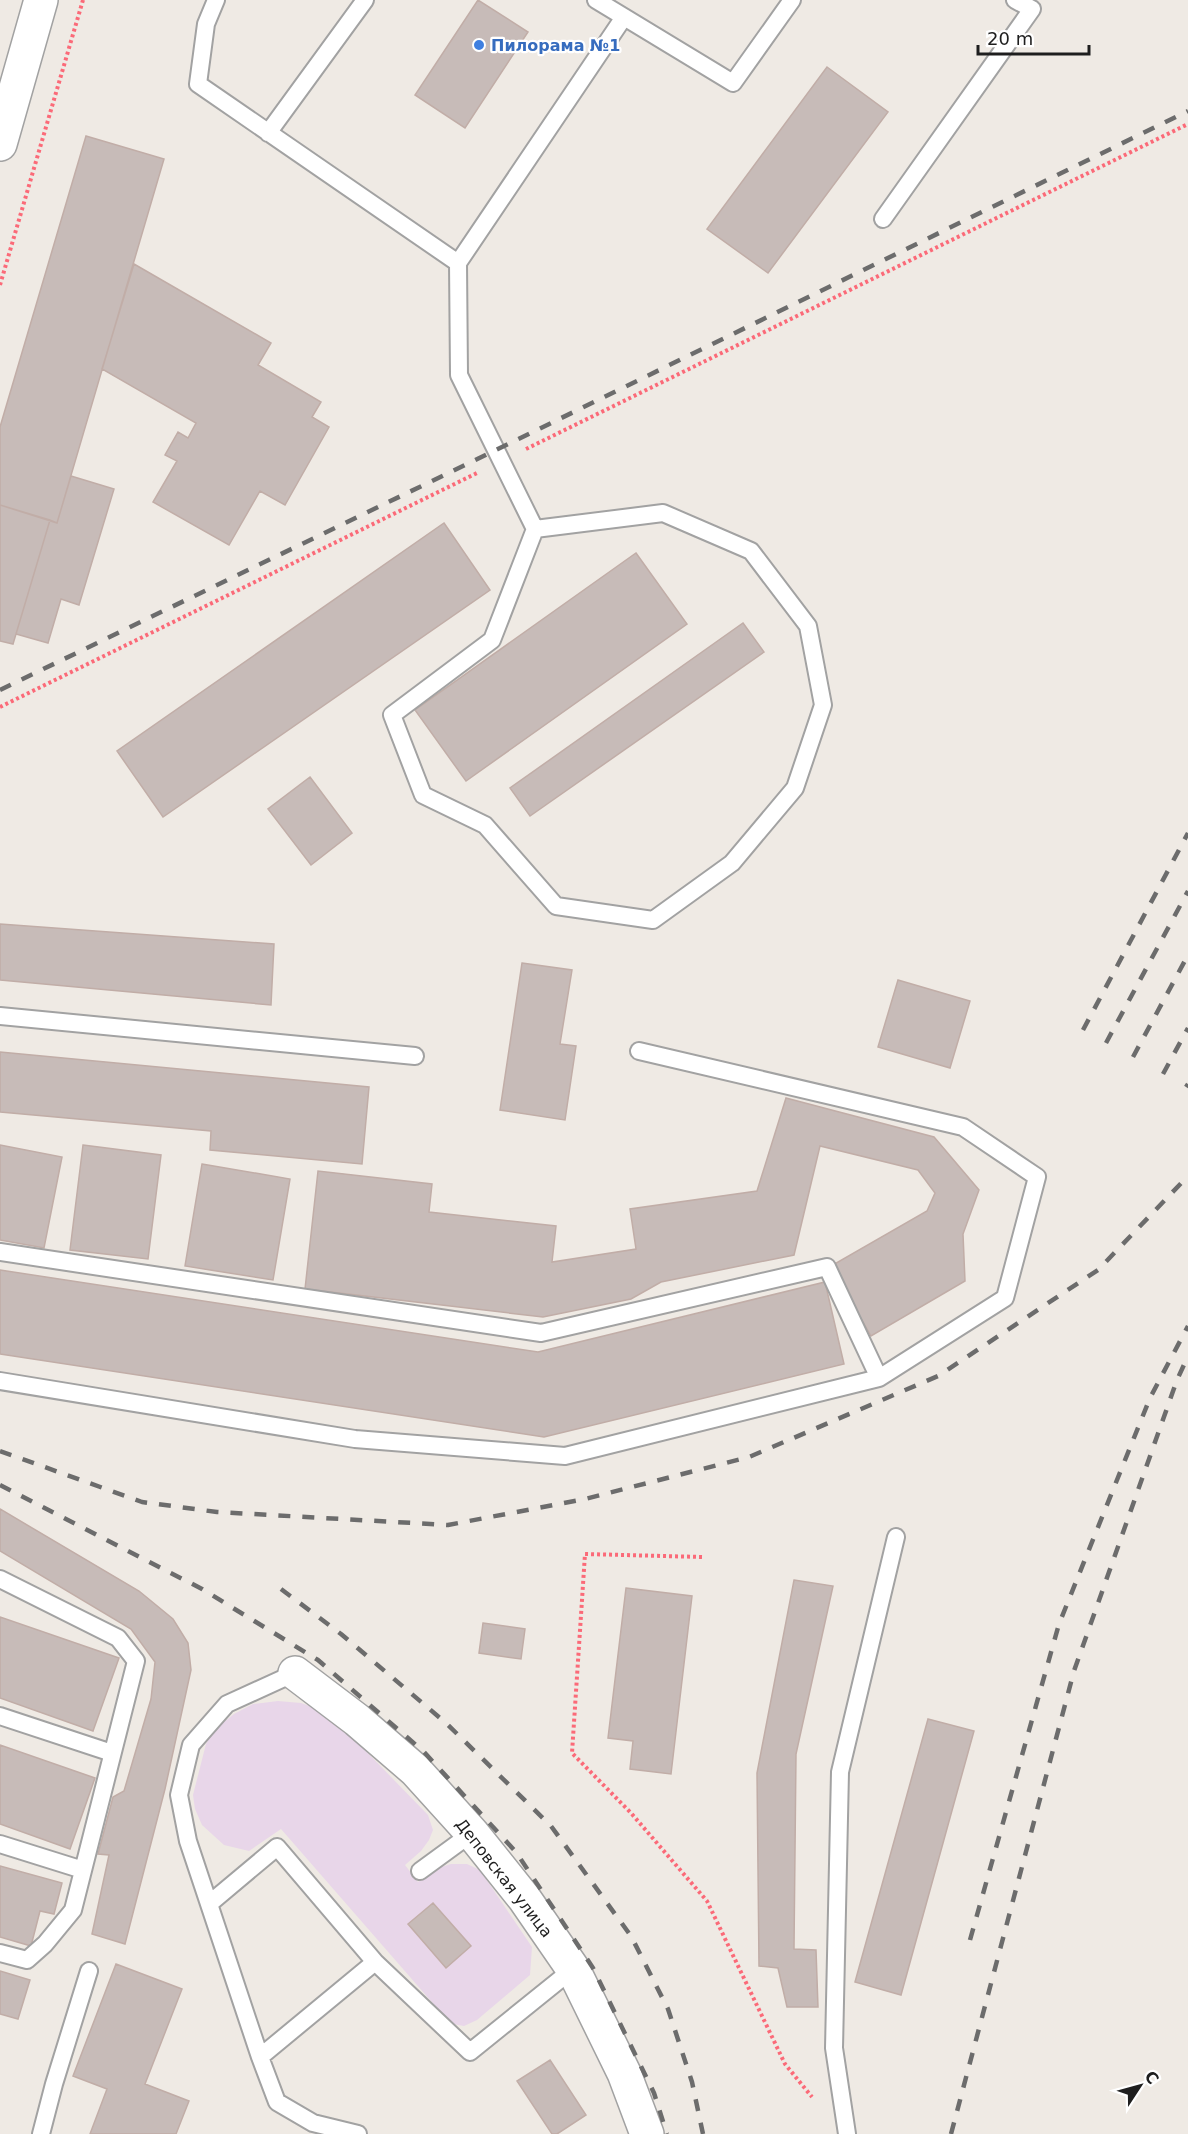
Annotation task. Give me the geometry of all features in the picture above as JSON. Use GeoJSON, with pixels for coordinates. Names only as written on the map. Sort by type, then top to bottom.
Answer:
{"type":"FeatureCollection","features":[{"type":"Feature","properties":{"kind":"street"},"geometry":{"type":"LineString","coordinates":[[0,144],[41,0]]}},
{"type":"Feature","properties":{"kind":"street","name":"Деповская улица"},"geometry":{"type":"LineString","coordinates":[[294,1672],[357,1720],[416,1770],[472,1833],[524,1898],[573,1969],[624,2073],[647,2134]]}},
{"type":"Feature","properties":{"kind":"lane"},"geometry":{"type":"LineString","coordinates":[[216,0],[206,24],[198,84],[458,263]]}},
{"type":"Feature","properties":{"kind":"lane"},"geometry":{"type":"LineString","coordinates":[[268,133],[365,0]]}},
{"type":"Feature","properties":{"kind":"lane"},"geometry":{"type":"LineString","coordinates":[[596,0],[733,83],[792,0]]}},
{"type":"Feature","properties":{"kind":"lane"},"geometry":{"type":"LineString","coordinates":[[883,219],[1032,9],[1015,0]]}},
{"type":"Feature","properties":{"kind":"lane"},"geometry":{"type":"LineString","coordinates":[[535,529],[663,513],[751,551],[808,626],[823,705],[795,788],[732,863],[653,920],[556,906],[485,825],[423,795],[392,715],[492,640],[535,529],[459,375],[458,263],[624,17]]}},
{"type":"Feature","properties":{"kind":"lane"},"geometry":{"type":"LineString","coordinates":[[0,1016],[415,1056]]}},
{"type":"Feature","properties":{"kind":"lane"},"geometry":{"type":"LineString","coordinates":[[0,1381],[356,1439],[565,1456],[879,1378],[1005,1298],[1037,1178],[963,1127],[639,1051]]}},
{"type":"Feature","properties":{"kind":"lane"},"geometry":{"type":"LineString","coordinates":[[0,1252],[541,1333],[827,1267],[879,1378]]}},
{"type":"Feature","properties":{"kind":"lane"},"geometry":{"type":"LineString","coordinates":[[847,2134],[834,2048],[840,1772],[896,1537]]}},
{"type":"Feature","properties":{"kind":"lane"},"geometry":{"type":"LineString","coordinates":[[0,1580],[118,1638],[136,1661],[73,1910],[45,1944],[27,1960],[0,1953]]}},
{"type":"Feature","properties":{"kind":"lane"},"geometry":{"type":"LineString","coordinates":[[294,1672],[227,1704],[191,1745],[179,1795],[188,1841],[277,2102],[313,2123],[358,2134]]}},
{"type":"Feature","properties":{"kind":"lane"},"geometry":{"type":"LineString","coordinates":[[0,1716],[112,1753]]}},
{"type":"Feature","properties":{"kind":"lane"},"geometry":{"type":"LineString","coordinates":[[420,1871],[472,1833]]}},
{"type":"Feature","properties":{"kind":"lane"},"geometry":{"type":"LineString","coordinates":[[0,1844],[83,1870]]}},
{"type":"Feature","properties":{"kind":"lane"},"geometry":{"type":"LineString","coordinates":[[209,1904],[277,1847],[375,1962],[470,2052],[573,1969]]}},
{"type":"Feature","properties":{"kind":"lane"},"geometry":{"type":"LineString","coordinates":[[260,2057],[375,1962]]}},
{"type":"Feature","properties":{"kind":"lane"},"geometry":{"type":"LineString","coordinates":[[41,2134],[89,1971]]}},
{"type":"Feature","properties":{"kind":"path"},"geometry":{"type":"LineString","coordinates":[[0,285],[83,0]]}},
{"type":"Feature","properties":{"kind":"path"},"geometry":{"type":"LineString","coordinates":[[0,707],[1188,124]]}},
{"type":"Feature","properties":{"kind":"path"},"geometry":{"type":"LineString","coordinates":[[702,1557],[585,1554],[572,1753],[631,1813],[707,1901],[785,2064],[814,2099]]}},
{"type":"Feature","properties":{"kind":"shaded area"},"geometry":{"type":"Polygon","coordinates":[[[278,1701],[301,1703],[312,1707],[359,1744],[428,1815],[433,1830],[429,1840],[421,1851],[405,1865],[418,1882],[435,1869],[451,1864],[467,1864],[480,1870],[532,1947],[530,1975],[477,2020],[464,2026],[453,2024],[444,2016],[281,1829],[249,1851],[224,1845],[202,1825],[195,1809],[193,1795],[206,1744],[213,1731],[234,1714],[253,1704],[278,1701]]]}},
{"type":"Feature","properties":{"kind":"building"},"geometry":{"type":"Polygon","coordinates":[[[478,0],[528,32],[465,128],[415,95],[478,0]]]}},
{"type":"Feature","properties":{"kind":"building"},"geometry":{"type":"Polygon","coordinates":[[[827,67],[888,112],[768,273],[707,229],[827,67]]]}},
{"type":"Feature","properties":{"kind":"building"},"geometry":{"type":"Polygon","coordinates":[[[86,136],[164,159],[57,523],[0,505],[0,427],[86,136]]]}},
{"type":"Feature","properties":{"kind":"building"},"geometry":{"type":"Polygon","coordinates":[[[134,264],[271,343],[258,365],[321,402],[312,417],[329,427],[285,505],[260,491],[229,545],[153,502],[177,461],[165,455],[178,432],[188,438],[196,423],[102,369],[134,264]]]}},
{"type":"Feature","properties":{"kind":"building"},"geometry":{"type":"Polygon","coordinates":[[[71,476],[114,489],[79,605],[61,599],[48,643],[16,634],[50,520],[57,523],[71,476]]]}},
{"type":"Feature","properties":{"kind":"building"},"geometry":{"type":"Polygon","coordinates":[[[0,505],[50,520],[13,644],[0,641],[0,505]]]}},
{"type":"Feature","properties":{"kind":"building"},"geometry":{"type":"Polygon","coordinates":[[[444,523],[490,590],[163,817],[117,751],[444,523]]]}},
{"type":"Feature","properties":{"kind":"building"},"geometry":{"type":"Polygon","coordinates":[[[636,553],[687,624],[466,781],[415,710],[636,553]]]}},
{"type":"Feature","properties":{"kind":"building"},"geometry":{"type":"Polygon","coordinates":[[[743,623],[764,652],[530,816],[510,788],[743,623]]]}},
{"type":"Feature","properties":{"kind":"building"},"geometry":{"type":"Polygon","coordinates":[[[310,777],[352,833],[311,865],[268,809],[310,777]]]}},
{"type":"Feature","properties":{"kind":"building"},"geometry":{"type":"Polygon","coordinates":[[[0,924],[274,944],[271,1005],[0,980],[0,924]]]}},
{"type":"Feature","properties":{"kind":"building"},"geometry":{"type":"Polygon","coordinates":[[[522,963],[572,970],[560,1044],[576,1046],[565,1120],[500,1110],[522,963]]]}},
{"type":"Feature","properties":{"kind":"building"},"geometry":{"type":"Polygon","coordinates":[[[898,980],[970,1001],[950,1068],[878,1047],[898,980]]]}},
{"type":"Feature","properties":{"kind":"building"},"geometry":{"type":"Polygon","coordinates":[[[0,1052],[369,1087],[362,1164],[210,1150],[211,1131],[0,1112],[0,1052]]]}},
{"type":"Feature","properties":{"kind":"building"},"geometry":{"type":"Polygon","coordinates":[[[786,1098],[934,1137],[979,1190],[963,1234],[965,1281],[871,1336],[831,1266],[927,1211],[935,1193],[918,1170],[820,1146],[794,1255],[661,1282],[631,1299],[543,1317],[305,1289],[318,1171],[432,1184],[429,1212],[556,1226],[552,1262],[636,1249],[630,1209],[757,1191],[786,1098]]]}},
{"type":"Feature","properties":{"kind":"building"},"geometry":{"type":"Polygon","coordinates":[[[0,1145],[62,1157],[44,1248],[0,1240],[0,1145]]]}},
{"type":"Feature","properties":{"kind":"building"},"geometry":{"type":"Polygon","coordinates":[[[83,1145],[161,1155],[148,1259],[70,1250],[83,1145]]]}},
{"type":"Feature","properties":{"kind":"building"},"geometry":{"type":"Polygon","coordinates":[[[202,1164],[290,1179],[273,1280],[185,1266],[202,1164]]]}},
{"type":"Feature","properties":{"kind":"building"},"geometry":{"type":"Polygon","coordinates":[[[0,1270],[538,1352],[825,1282],[844,1364],[544,1437],[0,1354],[0,1270]]]}},
{"type":"Feature","properties":{"kind":"building"},"geometry":{"type":"Polygon","coordinates":[[[0,1509],[139,1591],[173,1619],[188,1643],[191,1670],[165,1789],[125,1944],[92,1934],[109,1855],[98,1854],[113,1797],[124,1791],[151,1699],[155,1662],[131,1629],[0,1551],[0,1509]]]}},
{"type":"Feature","properties":{"kind":"building"},"geometry":{"type":"Polygon","coordinates":[[[794,1580],[833,1586],[796,1754],[794,1949],[816,1950],[818,2007],[787,2007],[778,1968],[759,1966],[757,1773],[794,1580]]]}},
{"type":"Feature","properties":{"kind":"building"},"geometry":{"type":"Polygon","coordinates":[[[626,1588],[692,1596],[671,1774],[630,1769],[633,1741],[608,1738],[626,1588]]]}},
{"type":"Feature","properties":{"kind":"building"},"geometry":{"type":"Polygon","coordinates":[[[0,1617],[119,1658],[93,1731],[0,1698],[0,1617]]]}},
{"type":"Feature","properties":{"kind":"building"},"geometry":{"type":"Polygon","coordinates":[[[483,1623],[525,1629],[521,1659],[479,1653],[483,1623]]]}},
{"type":"Feature","properties":{"kind":"building"},"geometry":{"type":"Polygon","coordinates":[[[928,1719],[974,1731],[901,1995],[855,1982],[928,1719]]]}},
{"type":"Feature","properties":{"kind":"building"},"geometry":{"type":"Polygon","coordinates":[[[0,1745],[95,1778],[70,1849],[0,1824],[0,1745]]]}},
{"type":"Feature","properties":{"kind":"building"},"geometry":{"type":"Polygon","coordinates":[[[0,1866],[62,1883],[54,1914],[40,1911],[31,1946],[0,1937],[0,1866]]]}},
{"type":"Feature","properties":{"kind":"building"},"geometry":{"type":"Polygon","coordinates":[[[433,1903],[471,1946],[446,1968],[408,1924],[433,1903]]]}},
{"type":"Feature","properties":{"kind":"building"},"geometry":{"type":"Polygon","coordinates":[[[116,1964],[182,1989],[145,2084],[189,2101],[176,2134],[90,2134],[107,2089],[73,2076],[116,1964]]]}},
{"type":"Feature","properties":{"kind":"building"},"geometry":{"type":"Polygon","coordinates":[[[0,1971],[30,1980],[18,2019],[0,2014],[0,1971]]]}},
{"type":"Feature","properties":{"kind":"building"},"geometry":{"type":"Polygon","coordinates":[[[550,2060],[586,2115],[557,2134],[552,2134],[517,2081],[550,2060]]]}},
{"type":"Feature","properties":{"kind":"railway"},"geometry":{"type":"LineString","coordinates":[[0,690],[1188,111]]}},
{"type":"Feature","properties":{"kind":"railway"},"geometry":{"type":"LineString","coordinates":[[1083,1030],[1188,833]]}},
{"type":"Feature","properties":{"kind":"railway"},"geometry":{"type":"LineString","coordinates":[[1106,1043],[1188,891]]}},
{"type":"Feature","properties":{"kind":"railway"},"geometry":{"type":"LineString","coordinates":[[1133,1057],[1188,955]]}},
{"type":"Feature","properties":{"kind":"railway"},"geometry":{"type":"LineString","coordinates":[[1163,1074],[1188,1028]]}},
{"type":"Feature","properties":{"kind":"railway"},"geometry":{"type":"LineString","coordinates":[[0,1451],[142,1502],[217,1512],[448,1525],[585,1499],[749,1457],[938,1376],[1098,1270],[1188,1176]]}},
{"type":"Feature","properties":{"kind":"railway"},"geometry":{"type":"LineString","coordinates":[[970,1940],[1059,1624],[1150,1398],[1188,1326]]}},
{"type":"Feature","properties":{"kind":"railway"},"geometry":{"type":"LineString","coordinates":[[951,2134],[1074,1671],[1177,1380],[1188,1356]]}},
{"type":"Feature","properties":{"kind":"railway"},"geometry":{"type":"LineString","coordinates":[[0,1485],[202,1589],[318,1660],[424,1752],[516,1852],[593,1968],[654,2093],[667,2134]]}},
{"type":"Feature","properties":{"kind":"railway"},"geometry":{"type":"LineString","coordinates":[[281,1589],[341,1634],[446,1723],[551,1826],[631,1936],[668,2009],[692,2082],[703,2134]]}},
{"type":"Feature","properties":{"kind":"place","name":"Пилорама №1"},"geometry":{"type":"Point","coordinates":[479,45]}}]}
